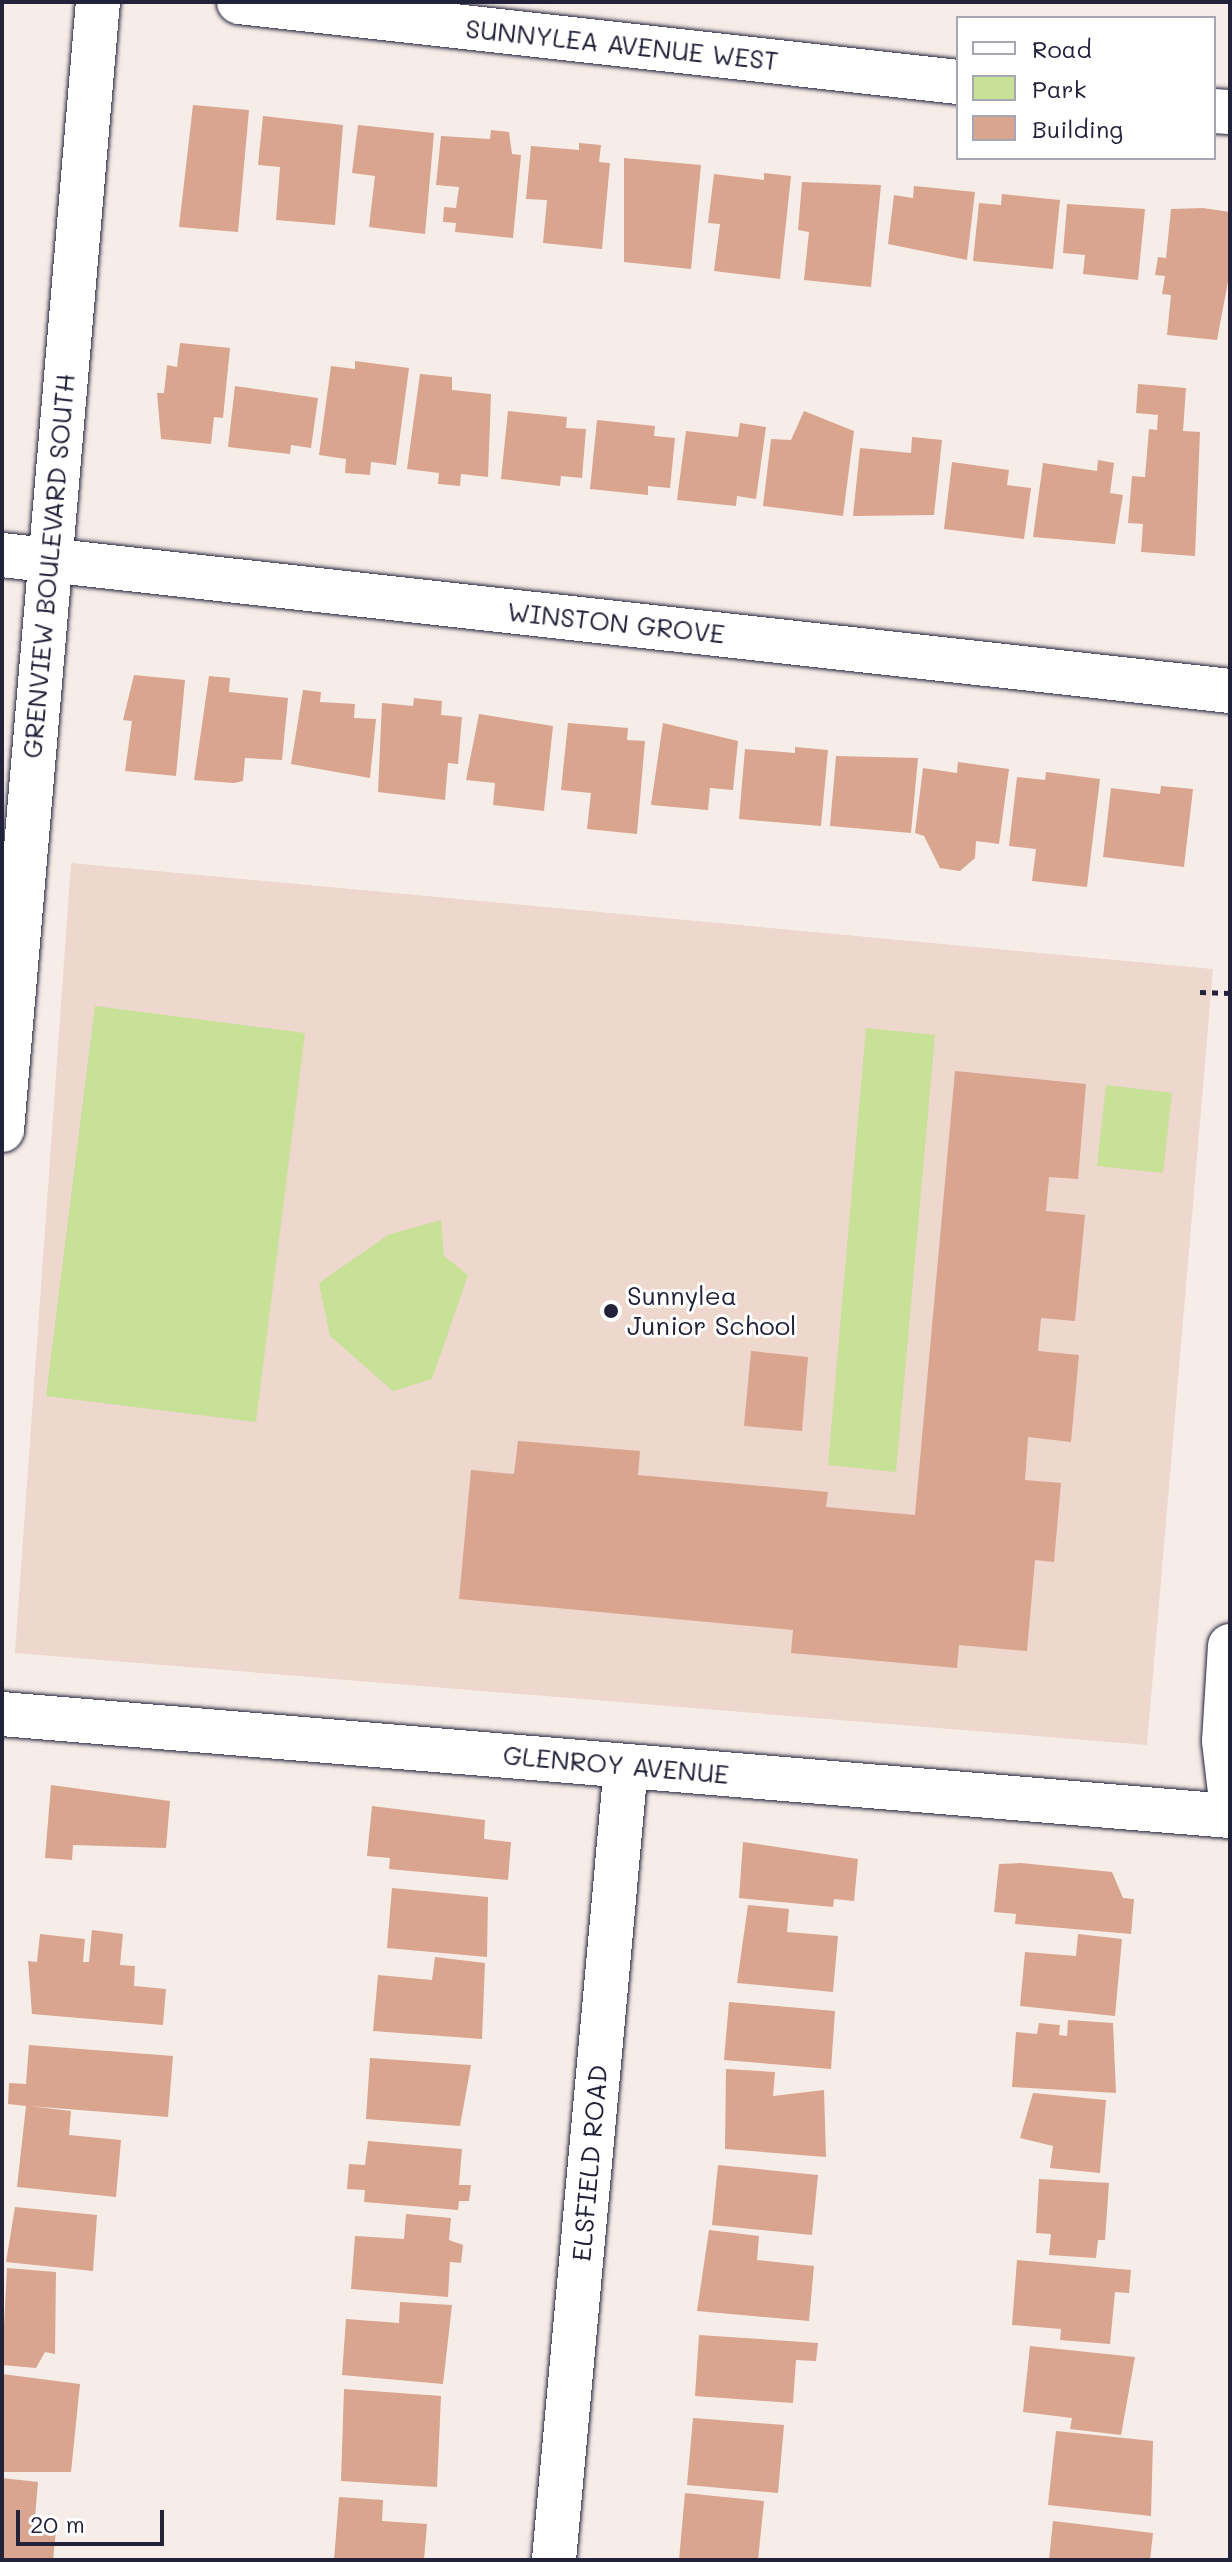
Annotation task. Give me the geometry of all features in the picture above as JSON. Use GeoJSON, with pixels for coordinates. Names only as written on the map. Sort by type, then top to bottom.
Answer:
{"type":"FeatureCollection","features":[{"type":"Feature","properties":{"kind":"street","name":"GRENVIEW BOULEVARD SOUTH"},"geometry":{"type":"LineString","coordinates":[[2,1130],[48,561],[98,2]]}},
{"type":"Feature","properties":{"kind":"street","name":"SUNNYLEA AVENUE WEST"},"geometry":{"type":"LineString","coordinates":[[239,2],[956,82]]}},
{"type":"Feature","properties":{"kind":"street","name":"WINSTON GROVE"},"geometry":{"type":"LineString","coordinates":[[2,555],[1230,691]]}},
{"type":"Feature","properties":{"kind":"street"},"geometry":{"type":"LineString","coordinates":[[1230,1646],[1230,1792]]}},
{"type":"Feature","properties":{"kind":"street","name":"GLENROY AVENUE"},"geometry":{"type":"LineString","coordinates":[[2,1714],[1230,1816]]}},
{"type":"Feature","properties":{"kind":"street","name":"ELSFIELD ROAD"},"geometry":{"type":"LineString","coordinates":[[554,2560],[626,1766]]}},
{"type":"Feature","properties":{"kind":"path"},"geometry":{"type":"LineString","coordinates":[[1200,992],[1230,993]]}},
{"type":"Feature","properties":{"kind":"shaded area","name":"Sunnylea Junior School"},"geometry":{"type":"Polygon","coordinates":[[[71,863],[1213,969],[1147,1745],[15,1653],[71,863]]]}},
{"type":"Feature","properties":{"kind":"green space"},"geometry":{"type":"Polygon","coordinates":[[[95,1006],[305,1033],[256,1422],[46,1396],[95,1006]]]}},
{"type":"Feature","properties":{"kind":"green space"},"geometry":{"type":"Polygon","coordinates":[[[866,1028],[935,1035],[896,1472],[828,1465],[866,1028]]]}},
{"type":"Feature","properties":{"kind":"green space"},"geometry":{"type":"Polygon","coordinates":[[[1106,1085],[1172,1093],[1163,1173],[1097,1166],[1106,1085]]]}},
{"type":"Feature","properties":{"kind":"green space"},"geometry":{"type":"Polygon","coordinates":[[[441,1220],[444,1256],[468,1275],[432,1379],[393,1391],[330,1336],[319,1283],[388,1235],[441,1220]]]}},
{"type":"Feature","properties":{"kind":"building"},"geometry":{"type":"Polygon","coordinates":[[[193,105],[249,110],[238,232],[179,227],[193,105]]]}},
{"type":"Feature","properties":{"kind":"building"},"geometry":{"type":"Polygon","coordinates":[[[263,116],[343,125],[335,225],[276,220],[280,167],[258,165],[263,116]]]}},
{"type":"Feature","properties":{"kind":"building"},"geometry":{"type":"Polygon","coordinates":[[[358,125],[434,133],[425,234],[369,227],[375,176],[352,173],[358,125]]]}},
{"type":"Feature","properties":{"kind":"building"},"geometry":{"type":"Polygon","coordinates":[[[491,130],[509,132],[512,154],[521,155],[513,238],[455,232],[456,223],[443,222],[444,207],[456,208],[459,187],[436,185],[441,136],[490,139],[491,130]]]}},
{"type":"Feature","properties":{"kind":"building"},"geometry":{"type":"Polygon","coordinates":[[[579,143],[601,145],[599,162],[610,163],[602,249],[543,243],[547,200],[526,199],[531,146],[579,150],[579,143]]]}},
{"type":"Feature","properties":{"kind":"building"},"geometry":{"type":"Polygon","coordinates":[[[624,158],[701,165],[691,269],[624,262],[624,158]]]}},
{"type":"Feature","properties":{"kind":"building"},"geometry":{"type":"Polygon","coordinates":[[[764,173],[791,176],[780,279],[714,271],[720,224],[708,223],[714,174],[764,180],[764,173]]]}},
{"type":"Feature","properties":{"kind":"building"},"geometry":{"type":"Polygon","coordinates":[[[802,182],[881,185],[871,287],[804,280],[809,232],[798,230],[802,182]]]}},
{"type":"Feature","properties":{"kind":"building"},"geometry":{"type":"Polygon","coordinates":[[[914,186],[975,192],[967,260],[888,244],[894,195],[913,198],[914,186]]]}},
{"type":"Feature","properties":{"kind":"building"},"geometry":{"type":"Polygon","coordinates":[[[1002,194],[1060,200],[1053,269],[973,261],[979,203],[1001,205],[1002,194]]]}},
{"type":"Feature","properties":{"kind":"building"},"geometry":{"type":"Polygon","coordinates":[[[1067,204],[1145,209],[1138,280],[1083,274],[1085,255],[1063,253],[1067,204]]]}},
{"type":"Feature","properties":{"kind":"building"},"geometry":{"type":"Polygon","coordinates":[[[1203,208],[1230,212],[1230,271],[1217,340],[1167,335],[1171,295],[1162,294],[1165,276],[1155,275],[1158,257],[1166,258],[1171,209],[1203,208]]]}},
{"type":"Feature","properties":{"kind":"building"},"geometry":{"type":"Polygon","coordinates":[[[180,343],[230,348],[223,418],[214,417],[211,444],[161,439],[157,393],[164,393],[167,365],[177,367],[180,343]]]}},
{"type":"Feature","properties":{"kind":"building"},"geometry":{"type":"Polygon","coordinates":[[[355,361],[409,368],[396,465],[371,462],[370,475],[345,473],[346,459],[319,455],[331,366],[355,369],[355,361]]]}},
{"type":"Feature","properties":{"kind":"building"},"geometry":{"type":"Polygon","coordinates":[[[420,374],[452,377],[452,390],[491,394],[488,477],[461,474],[460,486],[438,484],[439,473],[407,469],[420,374]]]}},
{"type":"Feature","properties":{"kind":"building"},"geometry":{"type":"Polygon","coordinates":[[[1138,384],[1186,388],[1183,431],[1200,432],[1195,556],[1141,552],[1143,524],[1128,523],[1132,476],[1145,477],[1149,429],[1157,430],[1158,415],[1136,413],[1138,384]]]}},
{"type":"Feature","properties":{"kind":"building"},"geometry":{"type":"Polygon","coordinates":[[[235,386],[318,398],[311,448],[291,445],[290,454],[228,447],[235,386]]]}},
{"type":"Feature","properties":{"kind":"building"},"geometry":{"type":"Polygon","coordinates":[[[508,411],[567,417],[566,428],[586,429],[582,478],[561,476],[560,486],[501,479],[508,411]]]}},
{"type":"Feature","properties":{"kind":"building"},"geometry":{"type":"Polygon","coordinates":[[[804,411],[854,431],[843,516],[763,506],[771,439],[791,440],[804,411]]]}},
{"type":"Feature","properties":{"kind":"building"},"geometry":{"type":"Polygon","coordinates":[[[597,420],[655,426],[654,436],[675,438],[670,488],[648,486],[648,495],[590,489],[597,420]]]}},
{"type":"Feature","properties":{"kind":"building"},"geometry":{"type":"Polygon","coordinates":[[[740,423],[766,427],[756,499],[737,496],[736,506],[677,500],[686,431],[738,437],[740,423]]]}},
{"type":"Feature","properties":{"kind":"building"},"geometry":{"type":"Polygon","coordinates":[[[912,437],[942,440],[934,515],[853,516],[860,448],[911,453],[912,437]]]}},
{"type":"Feature","properties":{"kind":"building"},"geometry":{"type":"Polygon","coordinates":[[[1098,460],[1114,463],[1110,493],[1123,495],[1115,544],[1033,537],[1043,463],[1097,471],[1098,460]]]}},
{"type":"Feature","properties":{"kind":"building"},"geometry":{"type":"Polygon","coordinates":[[[952,462],[1009,470],[1007,485],[1031,488],[1024,539],[944,529],[952,462]]]}},
{"type":"Feature","properties":{"kind":"building"},"geometry":{"type":"Polygon","coordinates":[[[134,675],[185,680],[176,776],[125,771],[132,721],[123,720],[134,675]]]}},
{"type":"Feature","properties":{"kind":"building"},"geometry":{"type":"Polygon","coordinates":[[[209,676],[230,678],[229,692],[288,698],[282,760],[245,758],[243,781],[194,780],[209,676]]]}},
{"type":"Feature","properties":{"kind":"building"},"geometry":{"type":"Polygon","coordinates":[[[303,690],[321,692],[320,702],[355,704],[354,718],[376,719],[370,778],[291,764],[303,690]]]}},
{"type":"Feature","properties":{"kind":"building"},"geometry":{"type":"Polygon","coordinates":[[[414,698],[442,701],[441,715],[462,717],[458,764],[448,763],[445,800],[378,792],[382,703],[413,706],[414,698]]]}},
{"type":"Feature","properties":{"kind":"building"},"geometry":{"type":"Polygon","coordinates":[[[479,714],[553,726],[544,811],[493,805],[495,783],[466,780],[479,714]]]}},
{"type":"Feature","properties":{"kind":"building"},"geometry":{"type":"Polygon","coordinates":[[[568,723],[628,728],[627,740],[645,741],[637,834],[587,829],[591,793],[561,790],[568,723]]]}},
{"type":"Feature","properties":{"kind":"building"},"geometry":{"type":"Polygon","coordinates":[[[663,723],[738,741],[733,790],[710,788],[708,810],[651,805],[663,723]]]}},
{"type":"Feature","properties":{"kind":"building"},"geometry":{"type":"Polygon","coordinates":[[[795,747],[828,750],[821,826],[739,819],[745,749],[795,753],[795,747]]]}},
{"type":"Feature","properties":{"kind":"building"},"geometry":{"type":"Polygon","coordinates":[[[836,756],[918,758],[911,833],[830,826],[836,756]]]}},
{"type":"Feature","properties":{"kind":"building"},"geometry":{"type":"Polygon","coordinates":[[[958,762],[1009,769],[999,844],[976,841],[975,858],[960,871],[940,868],[924,836],[915,833],[923,768],[957,773],[958,762]]]}},
{"type":"Feature","properties":{"kind":"building"},"geometry":{"type":"Polygon","coordinates":[[[1046,772],[1100,779],[1087,887],[1032,881],[1036,849],[1009,846],[1017,777],[1045,780],[1046,772]]]}},
{"type":"Feature","properties":{"kind":"building"},"geometry":{"type":"Polygon","coordinates":[[[1161,786],[1193,789],[1184,867],[1103,857],[1111,788],[1160,794],[1161,786]]]}},
{"type":"Feature","properties":{"kind":"building"},"geometry":{"type":"Polygon","coordinates":[[[955,1071],[1086,1084],[1078,1179],[1049,1177],[1046,1211],[1085,1215],[1075,1321],[1041,1318],[1038,1351],[1079,1355],[1071,1442],[1028,1437],[1025,1480],[1061,1483],[1054,1562],[1035,1560],[1027,1651],[959,1645],[957,1668],[791,1653],[793,1630],[459,1599],[471,1470],[514,1474],[518,1441],[640,1451],[638,1475],[828,1492],[826,1507],[915,1515],[955,1071]]]}},
{"type":"Feature","properties":{"kind":"building"},"geometry":{"type":"Polygon","coordinates":[[[751,1351],[808,1357],[802,1431],[744,1426],[751,1351]]]}},
{"type":"Feature","properties":{"kind":"building"},"geometry":{"type":"Polygon","coordinates":[[[51,1785],[170,1801],[166,1848],[73,1845],[72,1860],[45,1858],[51,1785]]]}},
{"type":"Feature","properties":{"kind":"building"},"geometry":{"type":"Polygon","coordinates":[[[372,1806],[485,1820],[484,1839],[511,1842],[508,1880],[389,1869],[390,1858],[367,1856],[372,1806]]]}},
{"type":"Feature","properties":{"kind":"building"},"geometry":{"type":"Polygon","coordinates":[[[743,1842],[858,1859],[854,1901],[834,1899],[833,1907],[739,1898],[743,1842]]]}},
{"type":"Feature","properties":{"kind":"building"},"geometry":{"type":"Polygon","coordinates":[[[1021,1863],[1112,1872],[1123,1898],[1134,1899],[1131,1934],[1015,1924],[1016,1914],[994,1912],[999,1864],[1021,1863]]]}},
{"type":"Feature","properties":{"kind":"building"},"geometry":{"type":"Polygon","coordinates":[[[392,1888],[488,1897],[487,1957],[387,1948],[392,1888]]]}},
{"type":"Feature","properties":{"kind":"building"},"geometry":{"type":"Polygon","coordinates":[[[748,1905],[789,1909],[787,1932],[838,1936],[833,1992],[737,1983],[748,1905]]]}},
{"type":"Feature","properties":{"kind":"building"},"geometry":{"type":"Polygon","coordinates":[[[92,1930],[123,1934],[120,1965],[135,1966],[134,1986],[166,1989],[163,2025],[32,2014],[28,1961],[37,1962],[40,1934],[85,1939],[83,1962],[89,1962],[92,1930]]]}},
{"type":"Feature","properties":{"kind":"building"},"geometry":{"type":"Polygon","coordinates":[[[1078,1934],[1122,1939],[1115,2016],[1020,2006],[1025,1952],[1076,1956],[1078,1934]]]}},
{"type":"Feature","properties":{"kind":"building"},"geometry":{"type":"Polygon","coordinates":[[[435,1957],[485,1963],[482,2039],[373,2031],[378,1975],[432,1980],[435,1957]]]}},
{"type":"Feature","properties":{"kind":"building"},"geometry":{"type":"Polygon","coordinates":[[[729,2002],[835,2011],[831,2069],[724,2060],[729,2002]]]}},
{"type":"Feature","properties":{"kind":"building"},"geometry":{"type":"Polygon","coordinates":[[[1068,2020],[1113,2023],[1116,2093],[1012,2087],[1016,2032],[1037,2034],[1039,2023],[1060,2025],[1059,2035],[1067,2036],[1068,2020]]]}},
{"type":"Feature","properties":{"kind":"building"},"geometry":{"type":"Polygon","coordinates":[[[29,2045],[173,2056],[168,2117],[29,2106],[71,2111],[69,2135],[121,2140],[116,2197],[17,2187],[26,2106],[8,2104],[9,2083],[26,2084],[29,2045]]]}},
{"type":"Feature","properties":{"kind":"building"},"geometry":{"type":"Polygon","coordinates":[[[370,2058],[471,2065],[460,2126],[366,2119],[370,2058]]]}},
{"type":"Feature","properties":{"kind":"building"},"geometry":{"type":"Polygon","coordinates":[[[726,2069],[775,2072],[773,2096],[824,2090],[826,2157],[725,2149],[726,2069]]]}},
{"type":"Feature","properties":{"kind":"building"},"geometry":{"type":"Polygon","coordinates":[[[1033,2093],[1106,2100],[1100,2173],[1050,2168],[1053,2146],[1020,2138],[1033,2093]]]}},
{"type":"Feature","properties":{"kind":"building"},"geometry":{"type":"Polygon","coordinates":[[[368,2141],[462,2149],[459,2185],[471,2185],[469,2201],[459,2201],[458,2210],[364,2202],[365,2190],[347,2189],[349,2164],[365,2165],[368,2141]]]}},
{"type":"Feature","properties":{"kind":"building"},"geometry":{"type":"Polygon","coordinates":[[[718,2165],[818,2175],[812,2235],[712,2225],[718,2165]]]}},
{"type":"Feature","properties":{"kind":"building"},"geometry":{"type":"Polygon","coordinates":[[[1039,2179],[1109,2183],[1105,2240],[1098,2240],[1096,2258],[1049,2255],[1051,2234],[1036,2233],[1039,2179]]]}},
{"type":"Feature","properties":{"kind":"building"},"geometry":{"type":"Polygon","coordinates":[[[15,2207],[97,2215],[93,2271],[6,2262],[15,2207]]]}},
{"type":"Feature","properties":{"kind":"building"},"geometry":{"type":"Polygon","coordinates":[[[406,2214],[451,2218],[449,2240],[463,2245],[461,2263],[450,2262],[448,2297],[351,2289],[355,2236],[404,2239],[406,2214]]]}},
{"type":"Feature","properties":{"kind":"building"},"geometry":{"type":"Polygon","coordinates":[[[709,2230],[759,2236],[757,2260],[814,2266],[809,2321],[697,2311],[709,2230]]]}},
{"type":"Feature","properties":{"kind":"building"},"geometry":{"type":"Polygon","coordinates":[[[1017,2260],[1131,2270],[1129,2293],[1115,2292],[1110,2344],[1060,2340],[1061,2329],[1012,2325],[1017,2260]]]}},
{"type":"Feature","properties":{"kind":"building"},"geometry":{"type":"Polygon","coordinates":[[[7,2268],[56,2272],[55,2354],[45,2352],[36,2368],[2,2365],[7,2268]]]}},
{"type":"Feature","properties":{"kind":"building"},"geometry":{"type":"Polygon","coordinates":[[[400,2302],[452,2305],[443,2384],[342,2375],[346,2319],[399,2323],[400,2302]]]}},
{"type":"Feature","properties":{"kind":"building"},"geometry":{"type":"Polygon","coordinates":[[[699,2335],[818,2343],[816,2361],[796,2360],[793,2403],[695,2396],[699,2335]]]}},
{"type":"Feature","properties":{"kind":"building"},"geometry":{"type":"Polygon","coordinates":[[[1030,2346],[1135,2357],[1121,2435],[1070,2429],[1072,2418],[1023,2412],[1030,2346]]]}},
{"type":"Feature","properties":{"kind":"building"},"geometry":{"type":"Polygon","coordinates":[[[2,2374],[80,2384],[71,2472],[2,2472],[2,2374]]]}},
{"type":"Feature","properties":{"kind":"building"},"geometry":{"type":"Polygon","coordinates":[[[344,2389],[441,2396],[437,2487],[341,2481],[344,2389]]]}},
{"type":"Feature","properties":{"kind":"building"},"geometry":{"type":"Polygon","coordinates":[[[693,2418],[784,2425],[778,2493],[687,2485],[693,2418]]]}},
{"type":"Feature","properties":{"kind":"building"},"geometry":{"type":"Polygon","coordinates":[[[1056,2431],[1153,2441],[1151,2516],[1048,2505],[1056,2431]]]}},
{"type":"Feature","properties":{"kind":"building"},"geometry":{"type":"Polygon","coordinates":[[[2,2478],[38,2482],[34,2529],[56,2531],[53,2560],[2,2560],[2,2478]]]}},
{"type":"Feature","properties":{"kind":"building"},"geometry":{"type":"Polygon","coordinates":[[[685,2493],[764,2501],[758,2560],[679,2560],[685,2493]]]}},
{"type":"Feature","properties":{"kind":"building"},"geometry":{"type":"Polygon","coordinates":[[[339,2497],[383,2500],[382,2521],[427,2524],[424,2560],[334,2560],[339,2497]]]}},
{"type":"Feature","properties":{"kind":"building"},"geometry":{"type":"Polygon","coordinates":[[[1053,2521],[1153,2533],[1150,2560],[1049,2560],[1053,2521]]]}},
{"type":"Feature","properties":{"kind":"place","name":"Sunnylea Junior School"},"geometry":{"type":"Point","coordinates":[611,1311]}}]}
